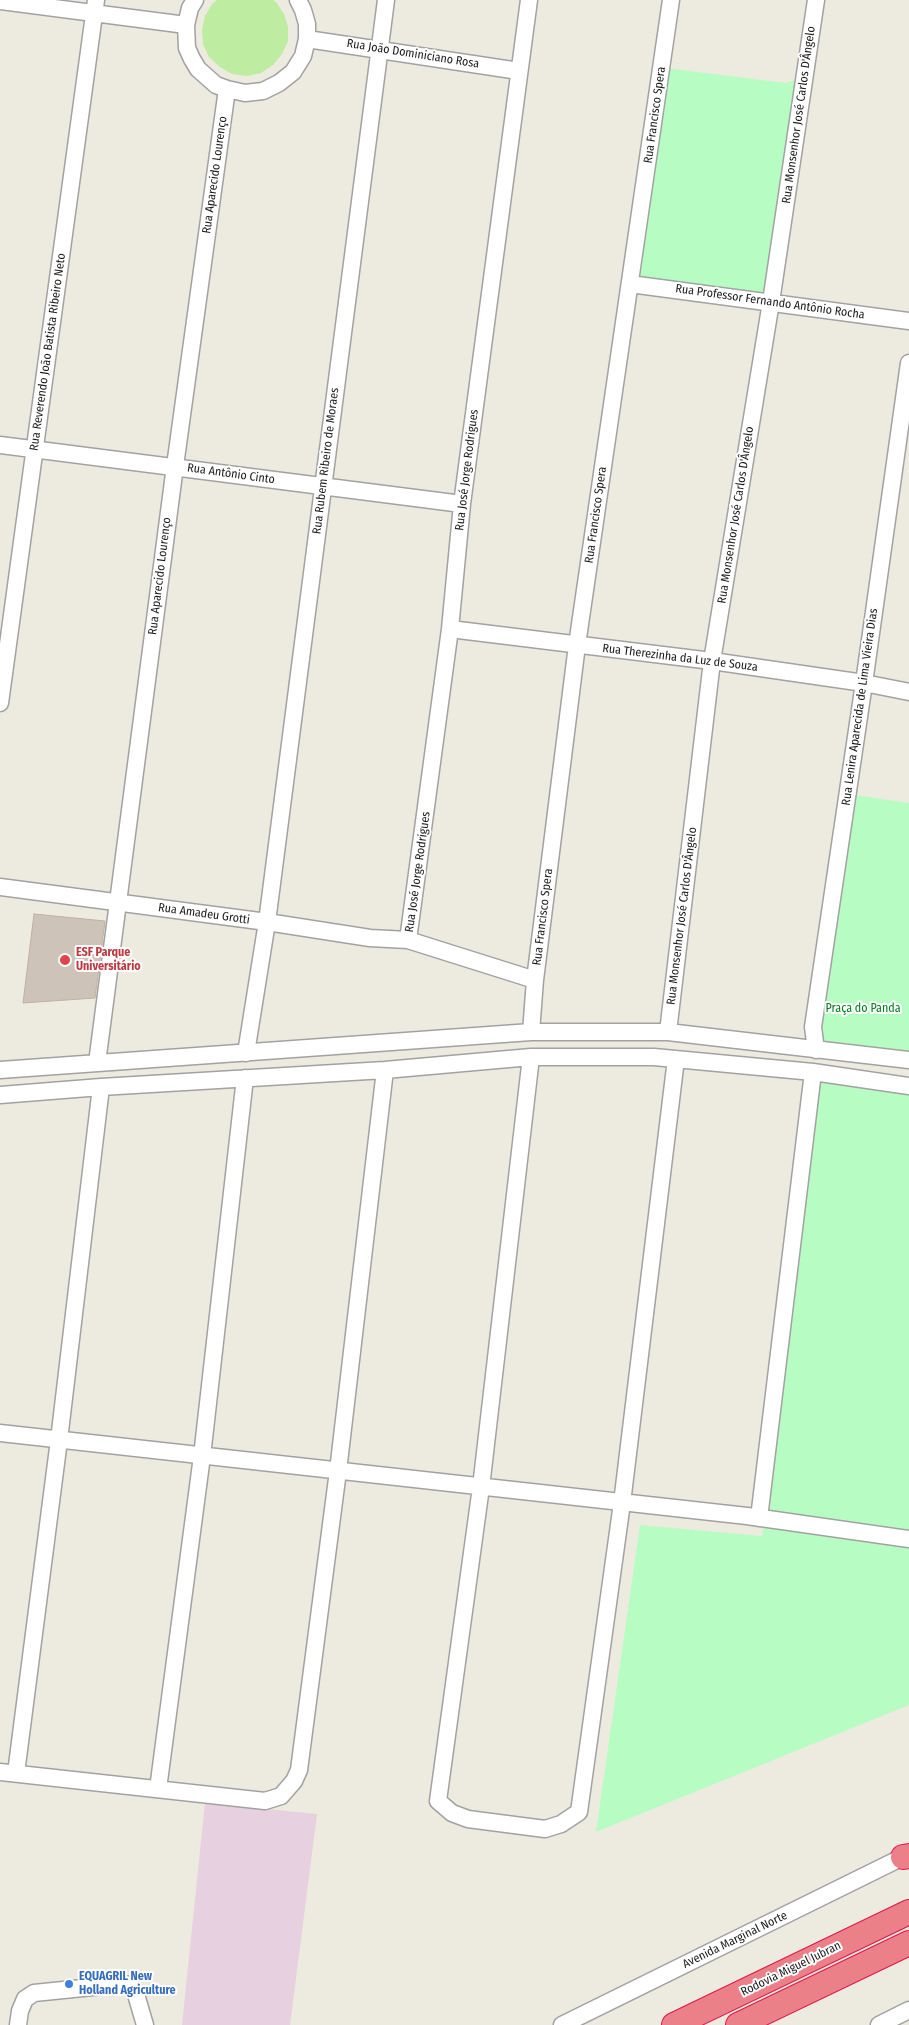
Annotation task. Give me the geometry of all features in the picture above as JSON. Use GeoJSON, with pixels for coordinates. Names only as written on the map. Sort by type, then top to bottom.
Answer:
{"type":"FeatureCollection","features":[{"type":"Feature","properties":{"kind":"highway","name":"Rodovia Miguel Jubran"},"geometry":{"type":"LineString","coordinates":[[674,2025],[909,1912]]}},
{"type":"Feature","properties":{"kind":"highway"},"geometry":{"type":"LineString","coordinates":[[738,2025],[909,1943]]}},
{"type":"Feature","properties":{"kind":"highway"},"geometry":{"type":"LineString","coordinates":[[770,2025],[873,1961]]}},
{"type":"Feature","properties":{"kind":"street"},"geometry":{"type":"LineString","coordinates":[[195,0],[190,8],[186,25],[187,48],[192,59],[206,78],[227,89],[245,93],[263,91],[279,84],[293,72],[298,64],[307,39],[307,24],[298,0]]}},
{"type":"Feature","properties":{"kind":"street","name":"Rua Rubem Ribeiro de Moraes"},"geometry":{"type":"LineString","coordinates":[[246,1053],[267,922],[386,0]]}},
{"type":"Feature","properties":{"kind":"street","name":"Rua José Jorge Rodrigues"},"geometry":{"type":"LineString","coordinates":[[408,940],[450,629],[462,504],[529,0]]}},
{"type":"Feature","properties":{"kind":"street","name":"Rua Francisco Spera"},"geometry":{"type":"LineString","coordinates":[[531,1032],[535,980],[577,645],[671,0]]}},
{"type":"Feature","properties":{"kind":"street","name":"Rua Monsenhor José Carlos D'Ângelo"},"geometry":{"type":"LineString","coordinates":[[668,1032],[712,661],[771,302],[816,0]]}},
{"type":"Feature","properties":{"kind":"street"},"geometry":{"type":"LineString","coordinates":[[0,1],[95,6],[186,25]]}},
{"type":"Feature","properties":{"kind":"street","name":"Rua Reverendo João Batista Ribeiro Neto"},"geometry":{"type":"LineString","coordinates":[[0,703],[95,6]]}},
{"type":"Feature","properties":{"kind":"street","name":"Rua João Dominiciano Rosa"},"geometry":{"type":"LineString","coordinates":[[307,39],[519,71]]}},
{"type":"Feature","properties":{"kind":"street","name":"Rua Aparecido Lourenço"},"geometry":{"type":"LineString","coordinates":[[97,1063],[175,466],[227,89]]}},
{"type":"Feature","properties":{"kind":"street","name":"Rua Professor Fernando Antônio Rocha"},"geometry":{"type":"LineString","coordinates":[[630,284],[909,321]]}},
{"type":"Feature","properties":{"kind":"street","name":"Rua Lenira Aparecida de Lima Vieira Dias"},"geometry":{"type":"LineString","coordinates":[[813,1072],[821,1070],[825,1060],[823,1053],[816,1050],[813,1027],[909,364]]}},
{"type":"Feature","properties":{"kind":"street","name":"Rua Antônio Cinto"},"geometry":{"type":"LineString","coordinates":[[0,445],[462,504]]}},
{"type":"Feature","properties":{"kind":"street","name":"Rua Therezinha da Luz de Souza"},"geometry":{"type":"LineString","coordinates":[[450,629],[712,661],[909,692]]}},
{"type":"Feature","properties":{"kind":"street","name":"Rua Amadeu Grotti"},"geometry":{"type":"LineString","coordinates":[[0,887],[267,922],[370,938],[408,940],[535,980]]}},
{"type":"Feature","properties":{"kind":"street"},"geometry":{"type":"LineString","coordinates":[[531,1032],[539,1035],[543,1043],[542,1051],[531,1058]]}},
{"type":"Feature","properties":{"kind":"street"},"geometry":{"type":"LineString","coordinates":[[0,1070],[531,1032],[668,1032],[909,1060]]}},
{"type":"Feature","properties":{"kind":"street"},"geometry":{"type":"LineString","coordinates":[[245,1078],[235,1073],[233,1068],[236,1058],[246,1053]]}},
{"type":"Feature","properties":{"kind":"street"},"geometry":{"type":"LineString","coordinates":[[0,1095],[101,1086],[384,1070],[531,1058],[654,1057],[813,1072],[909,1086]]}},
{"type":"Feature","properties":{"kind":"street"},"geometry":{"type":"LineString","coordinates":[[531,1058],[482,1487],[438,1801],[452,1813],[468,1819],[545,1829],[561,1824],[578,1812],[622,1503],[676,1059]]}},
{"type":"Feature","properties":{"kind":"street"},"geometry":{"type":"LineString","coordinates":[[101,1086],[59,1440],[8,1773],[265,1801],[281,1796],[294,1781],[299,1770],[338,1471],[384,1070]]}},
{"type":"Feature","properties":{"kind":"street"},"geometry":{"type":"LineString","coordinates":[[759,1518],[813,1072]]}},
{"type":"Feature","properties":{"kind":"street"},"geometry":{"type":"LineString","coordinates":[[158,1789],[202,1456],[245,1078]]}},
{"type":"Feature","properties":{"kind":"street"},"geometry":{"type":"LineString","coordinates":[[0,1434],[759,1518],[909,1538]]}},
{"type":"Feature","properties":{"kind":"street","name":"Avenida Marginal Norte"},"geometry":{"type":"LineString","coordinates":[[562,2025],[907,1856]]}},
{"type":"Feature","properties":{"kind":"street"},"geometry":{"type":"LineString","coordinates":[[18,2025],[20,2011],[25,1999],[34,1993],[122,1984],[129,1985],[135,1991],[145,2025]]}},
{"type":"Feature","properties":{"kind":"street"},"geometry":{"type":"LineString","coordinates":[[879,2025],[909,2010]]}},
{"type":"Feature","properties":{"kind":"shaded area"},"geometry":{"type":"Polygon","coordinates":[[[205,1803],[317,1814],[290,2025],[182,2025],[205,1803]]]}},
{"type":"Feature","properties":{"kind":"green space"},"geometry":{"type":"Polygon","coordinates":[[[217,0],[273,0],[276,2],[284,14],[288,27],[288,41],[282,54],[273,65],[261,73],[247,76],[232,74],[220,67],[209,57],[203,44],[202,30],[205,16],[212,4],[217,0]]]}},
{"type":"Feature","properties":{"kind":"green space"},"geometry":{"type":"Polygon","coordinates":[[[666,68],[786,83],[795,80],[771,302],[630,284],[666,68]]]}},
{"type":"Feature","properties":{"kind":"green space","name":"Praça do Panda"},"geometry":{"type":"Polygon","coordinates":[[[848,794],[909,803],[909,1060],[820,1051],[813,1027],[848,794]]]}},
{"type":"Feature","properties":{"kind":"green space"},"geometry":{"type":"Polygon","coordinates":[[[819,1075],[909,1089],[909,1705],[596,1832],[640,1525],[762,1536],[819,1075]]]}},
{"type":"Feature","properties":{"kind":"building","name":"ESF Parque Universitário"},"geometry":{"type":"Polygon","coordinates":[[[34,914],[105,921],[95,998],[23,1003],[34,914]]]}},
{"type":"Feature","properties":{"kind":"place","name":"ESF Parque Universitário"},"geometry":{"type":"Point","coordinates":[65,960]}},
{"type":"Feature","properties":{"kind":"place","name":"EQUAGRIL New Holland Agriculture"},"geometry":{"type":"Point","coordinates":[69,1984]}}]}
